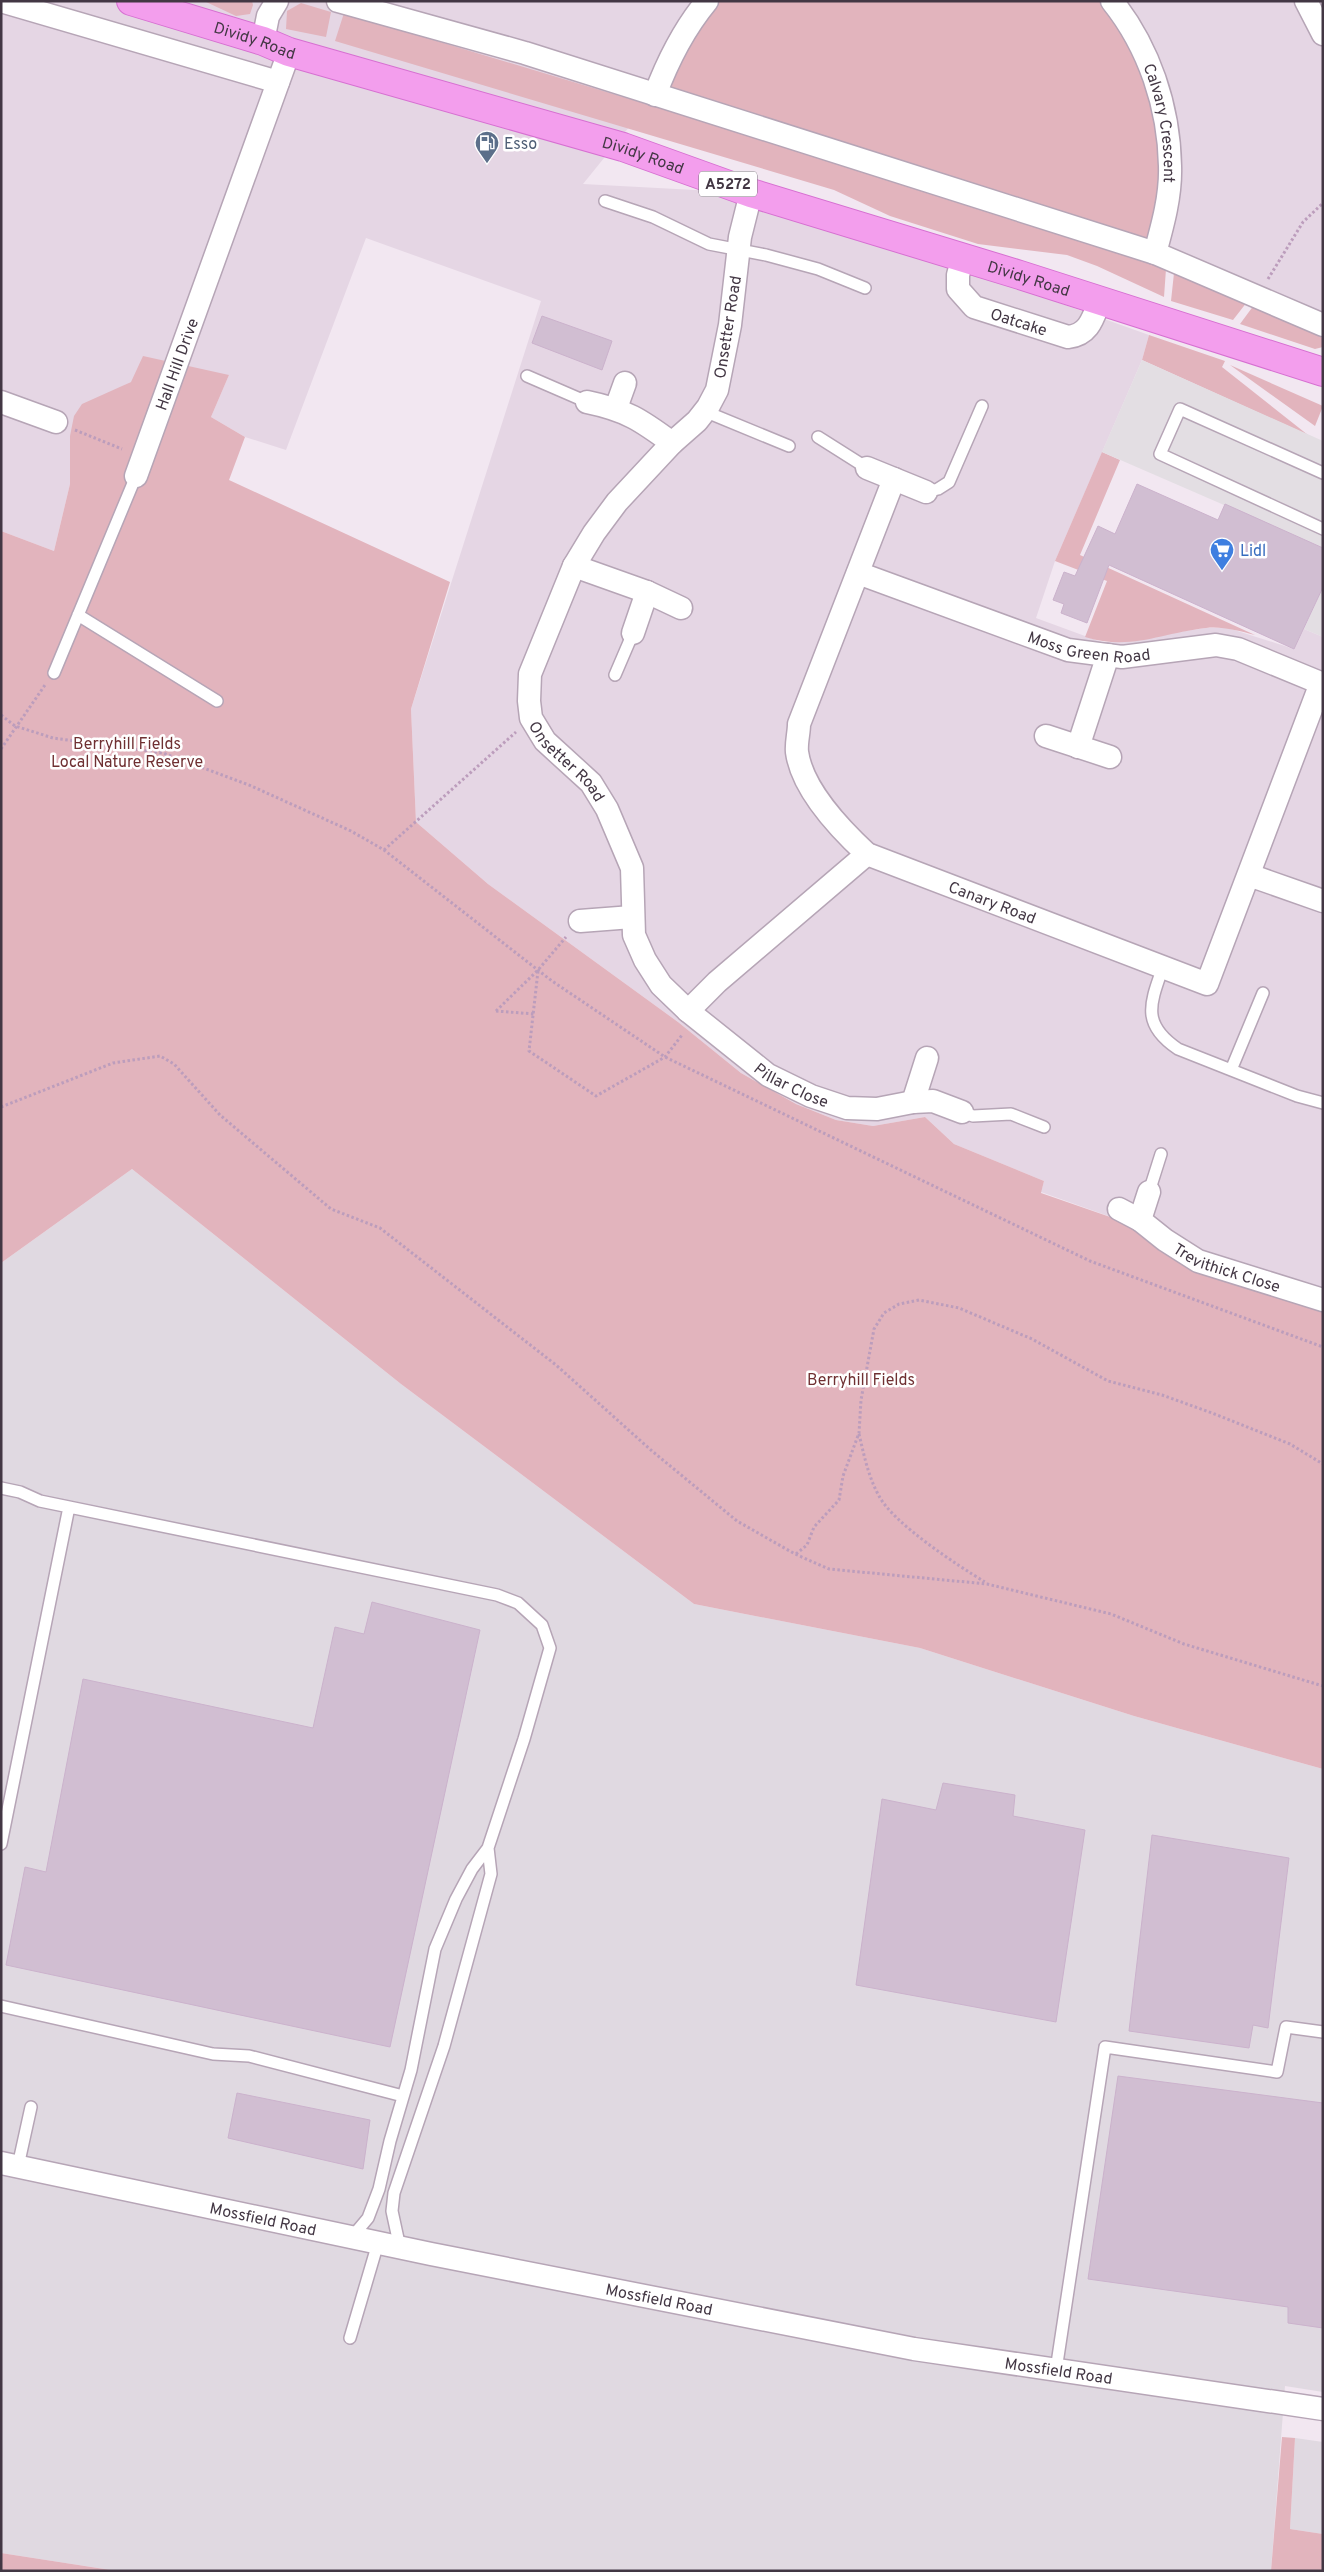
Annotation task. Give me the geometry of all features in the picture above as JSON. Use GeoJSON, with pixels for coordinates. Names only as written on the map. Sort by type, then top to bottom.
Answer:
{"type":"FeatureCollection","features":[{"type":"Feature","properties":{"kind":"main road","name":"Dividy Road"},"geometry":{"type":"LineString","coordinates":[[131,1],[263,41],[289,52],[623,147],[751,193],[963,257],[1323,372]]}},
{"type":"Feature","properties":{"kind":"street","name":"Dividy Road"},"geometry":{"type":"LineString","coordinates":[[1,1],[278,82]]}},
{"type":"Feature","properties":{"kind":"street"},"geometry":{"type":"LineString","coordinates":[[263,41],[268,16],[277,1]]}},
{"type":"Feature","properties":{"kind":"street"},"geometry":{"type":"LineString","coordinates":[[338,1],[525,52],[655,95],[1155,252],[1323,325]]}},
{"type":"Feature","properties":{"kind":"street"},"geometry":{"type":"LineString","coordinates":[[655,95],[666,64],[680,38],[707,1]]}},
{"type":"Feature","properties":{"kind":"street","name":"Calvary Crescent"},"geometry":{"type":"LineString","coordinates":[[1112,1],[1134,30],[1145,51],[1161,101],[1167,132],[1170,166],[1168,193],[1164,221],[1155,252]]}},
{"type":"Feature","properties":{"kind":"street"},"geometry":{"type":"LineString","coordinates":[[1306,1],[1323,34]]}},
{"type":"Feature","properties":{"kind":"street","name":"Hall Hill Drive"},"geometry":{"type":"LineString","coordinates":[[140,467],[289,52]]}},
{"type":"Feature","properties":{"kind":"street","name":"Onsetter Road"},"geometry":{"type":"LineString","coordinates":[[692,1014],[661,985],[644,960],[634,935],[632,868],[607,809],[591,783],[544,741],[531,718],[529,701],[530,674],[574,566],[617,502],[704,411],[717,390],[724,365],[738,250],[751,193]]}},
{"type":"Feature","properties":{"kind":"street","name":"Oatcake"},"geometry":{"type":"LineString","coordinates":[[963,257],[958,275],[958,289],[974,307],[1068,337],[1078,336],[1086,330],[1100,300]]}},
{"type":"Feature","properties":{"kind":"street"},"geometry":{"type":"LineString","coordinates":[[616,408],[625,383]]}},
{"type":"Feature","properties":{"kind":"street"},"geometry":{"type":"LineString","coordinates":[[1,402],[56,422]]}},
{"type":"Feature","properties":{"kind":"street"},"geometry":{"type":"LineString","coordinates":[[587,402],[616,408],[641,420],[672,444]]}},
{"type":"Feature","properties":{"kind":"street"},"geometry":{"type":"LineString","coordinates":[[867,468],[926,492]]}},
{"type":"Feature","properties":{"kind":"street","name":"Canary Road"},"geometry":{"type":"LineString","coordinates":[[894,479],[799,724],[797,752],[807,779],[832,820],[867,854],[1207,984],[1322,682]]}},
{"type":"Feature","properties":{"kind":"street"},"geometry":{"type":"LineString","coordinates":[[574,566],[647,592],[681,608]]}},
{"type":"Feature","properties":{"kind":"street","name":"Moss Green Road"},"geometry":{"type":"LineString","coordinates":[[858,572],[1068,650],[1122,656],[1216,645],[1238,649],[1322,682]]}},
{"type":"Feature","properties":{"kind":"street"},"geometry":{"type":"LineString","coordinates":[[633,632],[647,592]]}},
{"type":"Feature","properties":{"kind":"street"},"geometry":{"type":"LineString","coordinates":[[1078,747],[1108,655]]}},
{"type":"Feature","properties":{"kind":"street"},"geometry":{"type":"LineString","coordinates":[[1046,736],[1110,757]]}},
{"type":"Feature","properties":{"kind":"street"},"geometry":{"type":"LineString","coordinates":[[692,1014],[717,982],[867,854]]}},
{"type":"Feature","properties":{"kind":"street"},"geometry":{"type":"LineString","coordinates":[[1249,875],[1323,901]]}},
{"type":"Feature","properties":{"kind":"street"},"geometry":{"type":"LineString","coordinates":[[580,921],[632,917]]}},
{"type":"Feature","properties":{"kind":"street","name":"Pillar Close"},"geometry":{"type":"LineString","coordinates":[[692,1014],[768,1075],[811,1096],[848,1108],[877,1109],[913,1102],[933,1101],[962,1112]]}},
{"type":"Feature","properties":{"kind":"street"},"geometry":{"type":"LineString","coordinates":[[913,1102],[927,1058]]}},
{"type":"Feature","properties":{"kind":"street"},"geometry":{"type":"LineString","coordinates":[[1140,1220],[1149,1192]]}},
{"type":"Feature","properties":{"kind":"street","name":"Trevithick Close"},"geometry":{"type":"LineString","coordinates":[[1119,1209],[1140,1220],[1165,1240],[1198,1261],[1323,1300]]}},
{"type":"Feature","properties":{"kind":"street","name":"Mossfield Road"},"geometry":{"type":"LineString","coordinates":[[10,2164],[400,2248],[914,2348],[1323,2409]]}},
{"type":"Feature","properties":{"kind":"lane"},"geometry":{"type":"LineString","coordinates":[[605,201],[654,217],[709,244],[818,269],[865,288]]}},
{"type":"Feature","properties":{"kind":"lane"},"geometry":{"type":"LineString","coordinates":[[527,376],[587,402]]}},
{"type":"Feature","properties":{"kind":"lane"},"geometry":{"type":"LineString","coordinates":[[926,492],[938,489],[948,482],[982,406]]}},
{"type":"Feature","properties":{"kind":"lane"},"geometry":{"type":"LineString","coordinates":[[1323,473],[1180,410],[1160,454],[1323,529]]}},
{"type":"Feature","properties":{"kind":"lane"},"geometry":{"type":"LineString","coordinates":[[704,411],[790,446]]}},
{"type":"Feature","properties":{"kind":"lane"},"geometry":{"type":"LineString","coordinates":[[818,437],[867,468]]}},
{"type":"Feature","properties":{"kind":"lane","name":"Hall Hill Drive"},"geometry":{"type":"LineString","coordinates":[[54,673],[140,467]]}},
{"type":"Feature","properties":{"kind":"lane"},"geometry":{"type":"LineString","coordinates":[[78,614],[216,701]]}},
{"type":"Feature","properties":{"kind":"lane"},"geometry":{"type":"LineString","coordinates":[[615,674],[633,632]]}},
{"type":"Feature","properties":{"kind":"lane"},"geometry":{"type":"LineString","coordinates":[[1163,967],[1150,1012],[1154,1027],[1164,1040],[1178,1049],[1297,1096],[1323,1103]]}},
{"type":"Feature","properties":{"kind":"lane"},"geometry":{"type":"LineString","coordinates":[[1231,1070],[1263,993]]}},
{"type":"Feature","properties":{"kind":"lane"},"geometry":{"type":"LineString","coordinates":[[962,1112],[973,1116],[1011,1114],[1044,1127]]}},
{"type":"Feature","properties":{"kind":"lane"},"geometry":{"type":"LineString","coordinates":[[1149,1192],[1162,1154]]}},
{"type":"Feature","properties":{"kind":"lane"},"geometry":{"type":"LineString","coordinates":[[1,1488],[20,1492],[40,1501],[497,1595],[518,1603],[542,1625],[550,1648],[524,1739],[488,1848],[472,1870],[440,1934],[403,2096],[379,2189],[368,2218],[352,2237]]}},
{"type":"Feature","properties":{"kind":"lane"},"geometry":{"type":"LineString","coordinates":[[1,1844],[69,1507]]}},
{"type":"Feature","properties":{"kind":"lane"},"geometry":{"type":"LineString","coordinates":[[400,2248],[392,2211],[394,2193],[444,2046],[490,1874],[488,1848]]}},
{"type":"Feature","properties":{"kind":"lane"},"geometry":{"type":"LineString","coordinates":[[1,2006],[213,2054],[249,2056],[403,2096]]}},
{"type":"Feature","properties":{"kind":"lane"},"geometry":{"type":"LineString","coordinates":[[1056,2370],[1105,2047],[1277,2072],[1286,2026],[1323,2032]]}},
{"type":"Feature","properties":{"kind":"lane"},"geometry":{"type":"LineString","coordinates":[[10,2164],[31,2107]]}},
{"type":"Feature","properties":{"kind":"lane"},"geometry":{"type":"LineString","coordinates":[[350,2338],[378,2243]]}},
{"type":"Feature","properties":{"kind":"path"},"geometry":{"type":"LineString","coordinates":[[1257,297],[1303,222],[1323,203]]}},
{"type":"Feature","properties":{"kind":"path"},"geometry":{"type":"LineString","coordinates":[[56,422],[140,467]]}},
{"type":"Feature","properties":{"kind":"path"},"geometry":{"type":"LineString","coordinates":[[1,749],[15,726],[54,673]]}},
{"type":"Feature","properties":{"kind":"path"},"geometry":{"type":"LineString","coordinates":[[1,715],[15,726],[53,738],[163,753],[249,785],[351,831],[384,850],[531,718]]}},
{"type":"Feature","properties":{"kind":"path"},"geometry":{"type":"LineString","coordinates":[[534,1014],[496,1011],[538,970],[580,921]]}},
{"type":"Feature","properties":{"kind":"path"},"geometry":{"type":"LineString","coordinates":[[538,970],[529,1051],[596,1096],[665,1057],[692,1014]]}},
{"type":"Feature","properties":{"kind":"path"},"geometry":{"type":"LineString","coordinates":[[1,1107],[113,1062],[160,1056],[174,1064],[220,1115],[331,1209],[380,1228],[556,1365],[652,1452],[737,1521],[795,1554],[828,1569],[987,1584],[1111,1614],[1184,1644],[1323,1686]]}},
{"type":"Feature","properties":{"kind":"path"},"geometry":{"type":"LineString","coordinates":[[795,1554],[807,1545],[814,1527],[839,1500],[843,1476],[859,1433],[861,1400],[874,1329],[884,1312],[899,1304],[920,1300],[959,1308],[1032,1339],[1108,1381],[1162,1395],[1212,1413],[1290,1444],[1323,1464]]}},
{"type":"Feature","properties":{"kind":"path"},"geometry":{"type":"LineString","coordinates":[[859,1433],[870,1477],[880,1498],[892,1513],[949,1560],[987,1584]]}},
{"type":"Feature","properties":{"kind":"shaded area"},"geometry":{"type":"Polygon","coordinates":[[[1,1],[720,1],[655,95],[583,184],[751,193],[1149,335],[1142,360],[1055,561],[1036,618],[1104,643],[1206,628],[1228,628],[1294,649],[1304,629],[1323,637],[1323,1304],[1139,1227],[1041,1192],[1044,1181],[954,1144],[925,1117],[873,1126],[836,1120],[796,1104],[741,1073],[678,1022],[488,884],[416,822],[411,709],[541,301],[366,238],[286,450],[245,437],[211,417],[229,375],[131,382],[112,392],[70,436],[70,484],[54,551],[1,531],[1,1]]]}},
{"type":"Feature","properties":{"kind":"shaded area"},"geometry":{"type":"Polygon","coordinates":[[[1110,1],[1323,1],[1323,325],[1155,253],[1110,1]]]}},
{"type":"Feature","properties":{"kind":"shaded area"},"geometry":{"type":"Polygon","coordinates":[[[1142,360],[1323,441],[1323,548],[1102,452],[1142,360]]]}},
{"type":"Feature","properties":{"kind":"shaded area"},"geometry":{"type":"Polygon","coordinates":[[[1323,587],[1323,637],[1304,629],[1323,587]]]}},
{"type":"Feature","properties":{"kind":"shaded area"},"geometry":{"type":"Polygon","coordinates":[[[132,1169],[401,1384],[694,1604],[920,1648],[1134,1716],[1323,1769],[1323,2392],[1285,2386],[1271,2571],[117,2571],[1,2553],[1,1263],[132,1169]]]}},
{"type":"Feature","properties":{"kind":"shaded area"},"geometry":{"type":"Polygon","coordinates":[[[1295,2438],[1323,2442],[1323,2534],[1290,2529],[1295,2438]]]}},
{"type":"Feature","properties":{"kind":"green space"},"geometry":{"type":"Polygon","coordinates":[[[204,1],[252,1],[253,5],[250,14],[236,16],[204,1]]]}},
{"type":"Feature","properties":{"kind":"green space"},"geometry":{"type":"Polygon","coordinates":[[[707,1],[1102,1],[1134,30],[1167,132],[1155,253],[655,95],[707,1]]]}},
{"type":"Feature","properties":{"kind":"green space"},"geometry":{"type":"Polygon","coordinates":[[[301,3],[331,12],[326,37],[286,29],[287,11],[301,3]]]}},
{"type":"Feature","properties":{"kind":"green space"},"geometry":{"type":"Polygon","coordinates":[[[344,13],[663,109],[1166,269],[1164,297],[1097,266],[1067,255],[978,244],[890,216],[834,190],[335,41],[344,13]]]}},
{"type":"Feature","properties":{"kind":"green space"},"geometry":{"type":"Polygon","coordinates":[[[1174,273],[1247,302],[1233,320],[1171,301],[1174,273]]]}},
{"type":"Feature","properties":{"kind":"green space"},"geometry":{"type":"Polygon","coordinates":[[[1254,305],[1323,338],[1323,347],[1315,349],[1240,324],[1254,305]]]}},
{"type":"Feature","properties":{"kind":"green space"},"geometry":{"type":"Polygon","coordinates":[[[1149,335],[1225,361],[1222,367],[1308,435],[1142,360],[1149,335]]]}},
{"type":"Feature","properties":{"kind":"green space","name":"Berryhill Fields"},"geometry":{"type":"Polygon","coordinates":[[[143,356],[229,375],[211,417],[245,437],[229,480],[450,582],[411,709],[416,822],[488,884],[678,1022],[741,1073],[796,1104],[836,1120],[873,1126],[925,1117],[954,1144],[1044,1181],[1041,1193],[1139,1227],[1323,1304],[1323,1769],[1134,1716],[920,1648],[694,1604],[401,1384],[132,1169],[1,1263],[1,531],[54,551],[70,484],[70,436],[74,416],[82,404],[131,382],[143,356]]]}},
{"type":"Feature","properties":{"kind":"green space"},"geometry":{"type":"Polygon","coordinates":[[[1230,365],[1323,406],[1315,426],[1230,365]]]}},
{"type":"Feature","properties":{"kind":"green space"},"geometry":{"type":"Polygon","coordinates":[[[1102,452],[1120,460],[1080,555],[1255,635],[1230,629],[1212,628],[1190,630],[1132,642],[1102,641],[1085,637],[1107,581],[1055,561],[1102,452]]]}},
{"type":"Feature","properties":{"kind":"green space"},"geometry":{"type":"Polygon","coordinates":[[[1282,2437],[1295,2438],[1290,2529],[1323,2534],[1323,2571],[1271,2571],[1282,2437]]]}},
{"type":"Feature","properties":{"kind":"green space"},"geometry":{"type":"Polygon","coordinates":[[[1,2553],[117,2571],[1,2571],[1,2553]]]}},
{"type":"Feature","properties":{"kind":"building"},"geometry":{"type":"Polygon","coordinates":[[[542,316],[612,341],[602,370],[532,343],[542,316]]]}},
{"type":"Feature","properties":{"kind":"building","name":"Lidl"},"geometry":{"type":"Polygon","coordinates":[[[1137,484],[1218,520],[1225,504],[1323,548],[1323,587],[1294,649],[1109,565],[1087,623],[1061,613],[1064,604],[1053,600],[1064,572],[1075,576],[1098,526],[1115,534],[1137,484]]]}},
{"type":"Feature","properties":{"kind":"building"},"geometry":{"type":"Polygon","coordinates":[[[372,1602],[480,1630],[390,2047],[6,1965],[25,1867],[46,1872],[83,1679],[313,1728],[335,1627],[364,1634],[372,1602]]]}},
{"type":"Feature","properties":{"kind":"building"},"geometry":{"type":"Polygon","coordinates":[[[943,1783],[1015,1795],[1013,1816],[1085,1830],[1056,2022],[856,1985],[882,1799],[936,1810],[943,1783]]]}},
{"type":"Feature","properties":{"kind":"building"},"geometry":{"type":"Polygon","coordinates":[[[1152,1835],[1289,1858],[1268,2028],[1253,2025],[1249,2048],[1129,2031],[1152,1835]]]}},
{"type":"Feature","properties":{"kind":"building"},"geometry":{"type":"Polygon","coordinates":[[[1118,2076],[1323,2103],[1323,2328],[1288,2323],[1288,2307],[1088,2279],[1118,2076]]]}},
{"type":"Feature","properties":{"kind":"building"},"geometry":{"type":"Polygon","coordinates":[[[237,2093],[370,2120],[363,2169],[228,2138],[237,2093]]]}},
{"type":"Feature","properties":{"kind":"place","name":"Esso"},"geometry":{"type":"Point","coordinates":[487,164]}},
{"type":"Feature","properties":{"kind":"place","name":"Lidl"},"geometry":{"type":"Point","coordinates":[1222,571]}},
{"type":"Feature","properties":{"kind":"park label","name":"Berryhill Fields Local Nature Reserve"},"geometry":{"type":"Point","coordinates":[127,752]}}]}
